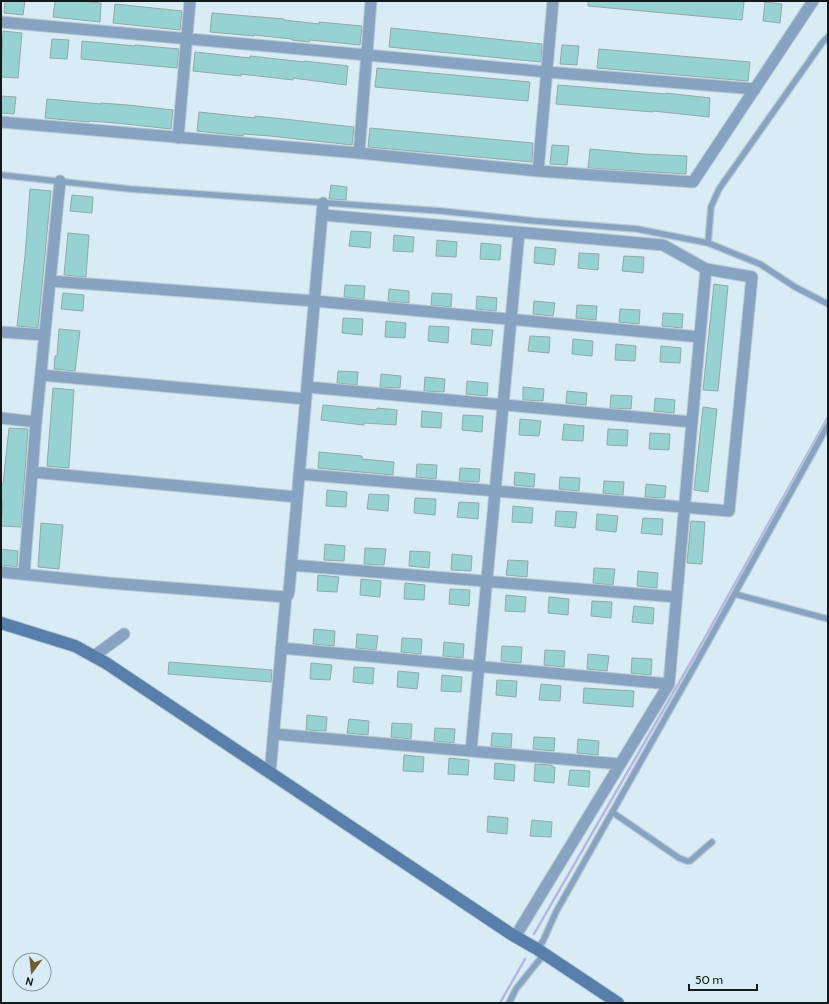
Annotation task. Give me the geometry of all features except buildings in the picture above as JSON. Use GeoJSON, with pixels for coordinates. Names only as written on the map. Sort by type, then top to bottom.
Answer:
{"type":"FeatureCollection","features":[{"type":"Feature","properties":{"kind":"main road"},"geometry":{"type":"LineString","coordinates":[[1,623],[75,646],[106,663],[515,937],[540,951],[618,1003]]}},
{"type":"Feature","properties":{"kind":"street"},"geometry":{"type":"LineString","coordinates":[[178,138],[190,1]]}},
{"type":"Feature","properties":{"kind":"street"},"geometry":{"type":"LineString","coordinates":[[359,153],[371,1]]}},
{"type":"Feature","properties":{"kind":"street"},"geometry":{"type":"LineString","coordinates":[[538,171],[553,1]]}},
{"type":"Feature","properties":{"kind":"street"},"geometry":{"type":"LineString","coordinates":[[1,122],[359,153],[538,171],[693,182],[812,1]]}},
{"type":"Feature","properties":{"kind":"street"},"geometry":{"type":"LineString","coordinates":[[1,22],[186,40],[755,89]]}},
{"type":"Feature","properties":{"kind":"street"},"geometry":{"type":"LineString","coordinates":[[24,574],[36,422],[60,182]]}},
{"type":"Feature","properties":{"kind":"street"},"geometry":{"type":"LineString","coordinates":[[270,773],[286,597],[289,591],[292,565],[323,203]]}},
{"type":"Feature","properties":{"kind":"street"},"geometry":{"type":"LineString","coordinates":[[299,474],[730,511],[752,276],[706,269],[663,245],[323,215]]}},
{"type":"Feature","properties":{"kind":"street"},"geometry":{"type":"LineString","coordinates":[[471,751],[519,233]]}},
{"type":"Feature","properties":{"kind":"street"},"geometry":{"type":"LineString","coordinates":[[515,937],[668,684],[706,269]]}},
{"type":"Feature","properties":{"kind":"street"},"geometry":{"type":"LineString","coordinates":[[50,281],[315,301],[700,336]]}},
{"type":"Feature","properties":{"kind":"street"},"geometry":{"type":"LineString","coordinates":[[1,332],[44,335]]}},
{"type":"Feature","properties":{"kind":"street"},"geometry":{"type":"LineString","coordinates":[[41,375],[306,399]]}},
{"type":"Feature","properties":{"kind":"street"},"geometry":{"type":"LineString","coordinates":[[307,387],[692,422]]}},
{"type":"Feature","properties":{"kind":"street"},"geometry":{"type":"LineString","coordinates":[[1,418],[36,422]]}},
{"type":"Feature","properties":{"kind":"street"},"geometry":{"type":"LineString","coordinates":[[32,472],[297,497]]}},
{"type":"Feature","properties":{"kind":"street"},"geometry":{"type":"LineString","coordinates":[[292,565],[676,597]]}},
{"type":"Feature","properties":{"kind":"street"},"geometry":{"type":"LineString","coordinates":[[1,572],[109,583],[286,597]]}},
{"type":"Feature","properties":{"kind":"street"},"geometry":{"type":"LineString","coordinates":[[94,656],[124,634]]}},
{"type":"Feature","properties":{"kind":"street"},"geometry":{"type":"LineString","coordinates":[[281,648],[668,684]]}},
{"type":"Feature","properties":{"kind":"street"},"geometry":{"type":"LineString","coordinates":[[274,734],[620,764]]}},
{"type":"Feature","properties":{"kind":"lane"},"geometry":{"type":"LineString","coordinates":[[708,242],[711,207],[719,189],[822,43],[828,37]]}},
{"type":"Feature","properties":{"kind":"lane"},"geometry":{"type":"LineString","coordinates":[[1,175],[130,189],[441,211],[535,221],[637,229],[708,242],[760,264],[795,287],[828,304]]}},
{"type":"Feature","properties":{"kind":"lane"},"geometry":{"type":"LineString","coordinates":[[508,1003],[540,951],[556,912],[735,594],[828,425]]}},
{"type":"Feature","properties":{"kind":"lane"},"geometry":{"type":"LineString","coordinates":[[735,594],[828,619]]}},
{"type":"Feature","properties":{"kind":"lane"},"geometry":{"type":"LineString","coordinates":[[612,812],[679,858],[686,861],[690,861],[712,842]]}},
{"type":"Feature","properties":{"kind":"waterway"},"geometry":{"type":"LineString","coordinates":[[534,934],[699,648],[828,417]]}},
{"type":"Feature","properties":{"kind":"waterway"},"geometry":{"type":"LineString","coordinates":[[500,1003],[525,959]]}}]}
